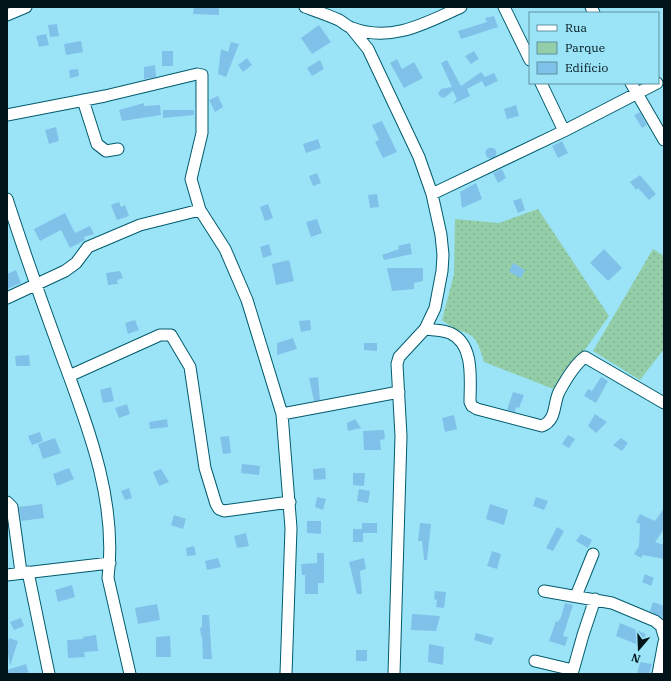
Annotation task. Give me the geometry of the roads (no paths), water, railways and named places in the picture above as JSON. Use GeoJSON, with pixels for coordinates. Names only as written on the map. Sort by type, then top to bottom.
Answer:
{"type":"FeatureCollection","features":[{"type":"Feature","properties":{"kind":"street"},"geometry":{"type":"LineString","coordinates":[[7,15],[26,7]]}},
{"type":"Feature","properties":{"kind":"street"},"geometry":{"type":"LineString","coordinates":[[328,7],[340,21]]}},
{"type":"Feature","properties":{"kind":"street"},"geometry":{"type":"LineString","coordinates":[[351,28],[380,34],[391,34],[414,29],[461,7]]}},
{"type":"Feature","properties":{"kind":"street"},"geometry":{"type":"LineString","coordinates":[[504,7],[529,58]]}},
{"type":"Feature","properties":{"kind":"street"},"geometry":{"type":"LineString","coordinates":[[312,8],[340,21],[351,28],[368,49],[419,157],[432,194],[441,235],[443,255],[435,308],[425,329],[399,357],[398,364],[401,436],[394,674]]}},
{"type":"Feature","properties":{"kind":"street"},"geometry":{"type":"LineString","coordinates":[[368,49],[380,34]]}},
{"type":"Feature","properties":{"kind":"street"},"geometry":{"type":"LineString","coordinates":[[7,115],[83,100],[197,74],[202,75],[202,133],[191,179],[200,210],[225,249],[247,300],[282,414],[290,502],[291,546],[286,674]]}},
{"type":"Feature","properties":{"kind":"street"},"geometry":{"type":"LineString","coordinates":[[541,84],[564,132]]}},
{"type":"Feature","properties":{"kind":"street"},"geometry":{"type":"LineString","coordinates":[[432,194],[564,132],[633,88],[653,84]]}},
{"type":"Feature","properties":{"kind":"street"},"geometry":{"type":"LineString","coordinates":[[633,88],[664,140]]}},
{"type":"Feature","properties":{"kind":"street"},"geometry":{"type":"LineString","coordinates":[[83,100],[97,144],[106,151],[118,148]]}},
{"type":"Feature","properties":{"kind":"street"},"geometry":{"type":"LineString","coordinates":[[7,199],[36,285],[87,426],[106,493],[110,563],[108,578],[130,674]]}},
{"type":"Feature","properties":{"kind":"street"},"geometry":{"type":"LineString","coordinates":[[7,298],[53,278],[65,271],[76,263],[88,247],[102,240],[140,225],[200,210]]}},
{"type":"Feature","properties":{"kind":"street"},"geometry":{"type":"LineString","coordinates":[[425,329],[451,333],[465,349],[470,361],[470,402],[472,406],[477,409],[542,426],[552,419],[559,392],[585,357],[664,403]]}},
{"type":"Feature","properties":{"kind":"street"},"geometry":{"type":"LineString","coordinates":[[69,376],[160,335],[171,335],[190,367],[205,468],[216,504],[219,509],[224,511],[290,502]]}},
{"type":"Feature","properties":{"kind":"street"},"geometry":{"type":"LineString","coordinates":[[282,414],[399,392]]}},
{"type":"Feature","properties":{"kind":"street"},"geometry":{"type":"LineString","coordinates":[[7,502],[12,507],[25,572],[49,674]]}},
{"type":"Feature","properties":{"kind":"street"},"geometry":{"type":"LineString","coordinates":[[576,596],[593,554]]}},
{"type":"Feature","properties":{"kind":"street"},"geometry":{"type":"LineString","coordinates":[[7,574],[110,563]]}},
{"type":"Feature","properties":{"kind":"street"},"geometry":{"type":"LineString","coordinates":[[544,591],[612,603],[655,621],[661,626],[664,636]]}},
{"type":"Feature","properties":{"kind":"street"},"geometry":{"type":"LineString","coordinates":[[535,661],[572,672],[595,599]]}},
{"type":"Feature","properties":{"kind":"street"},"geometry":{"type":"LineString","coordinates":[[658,674],[664,642]]}}]}
